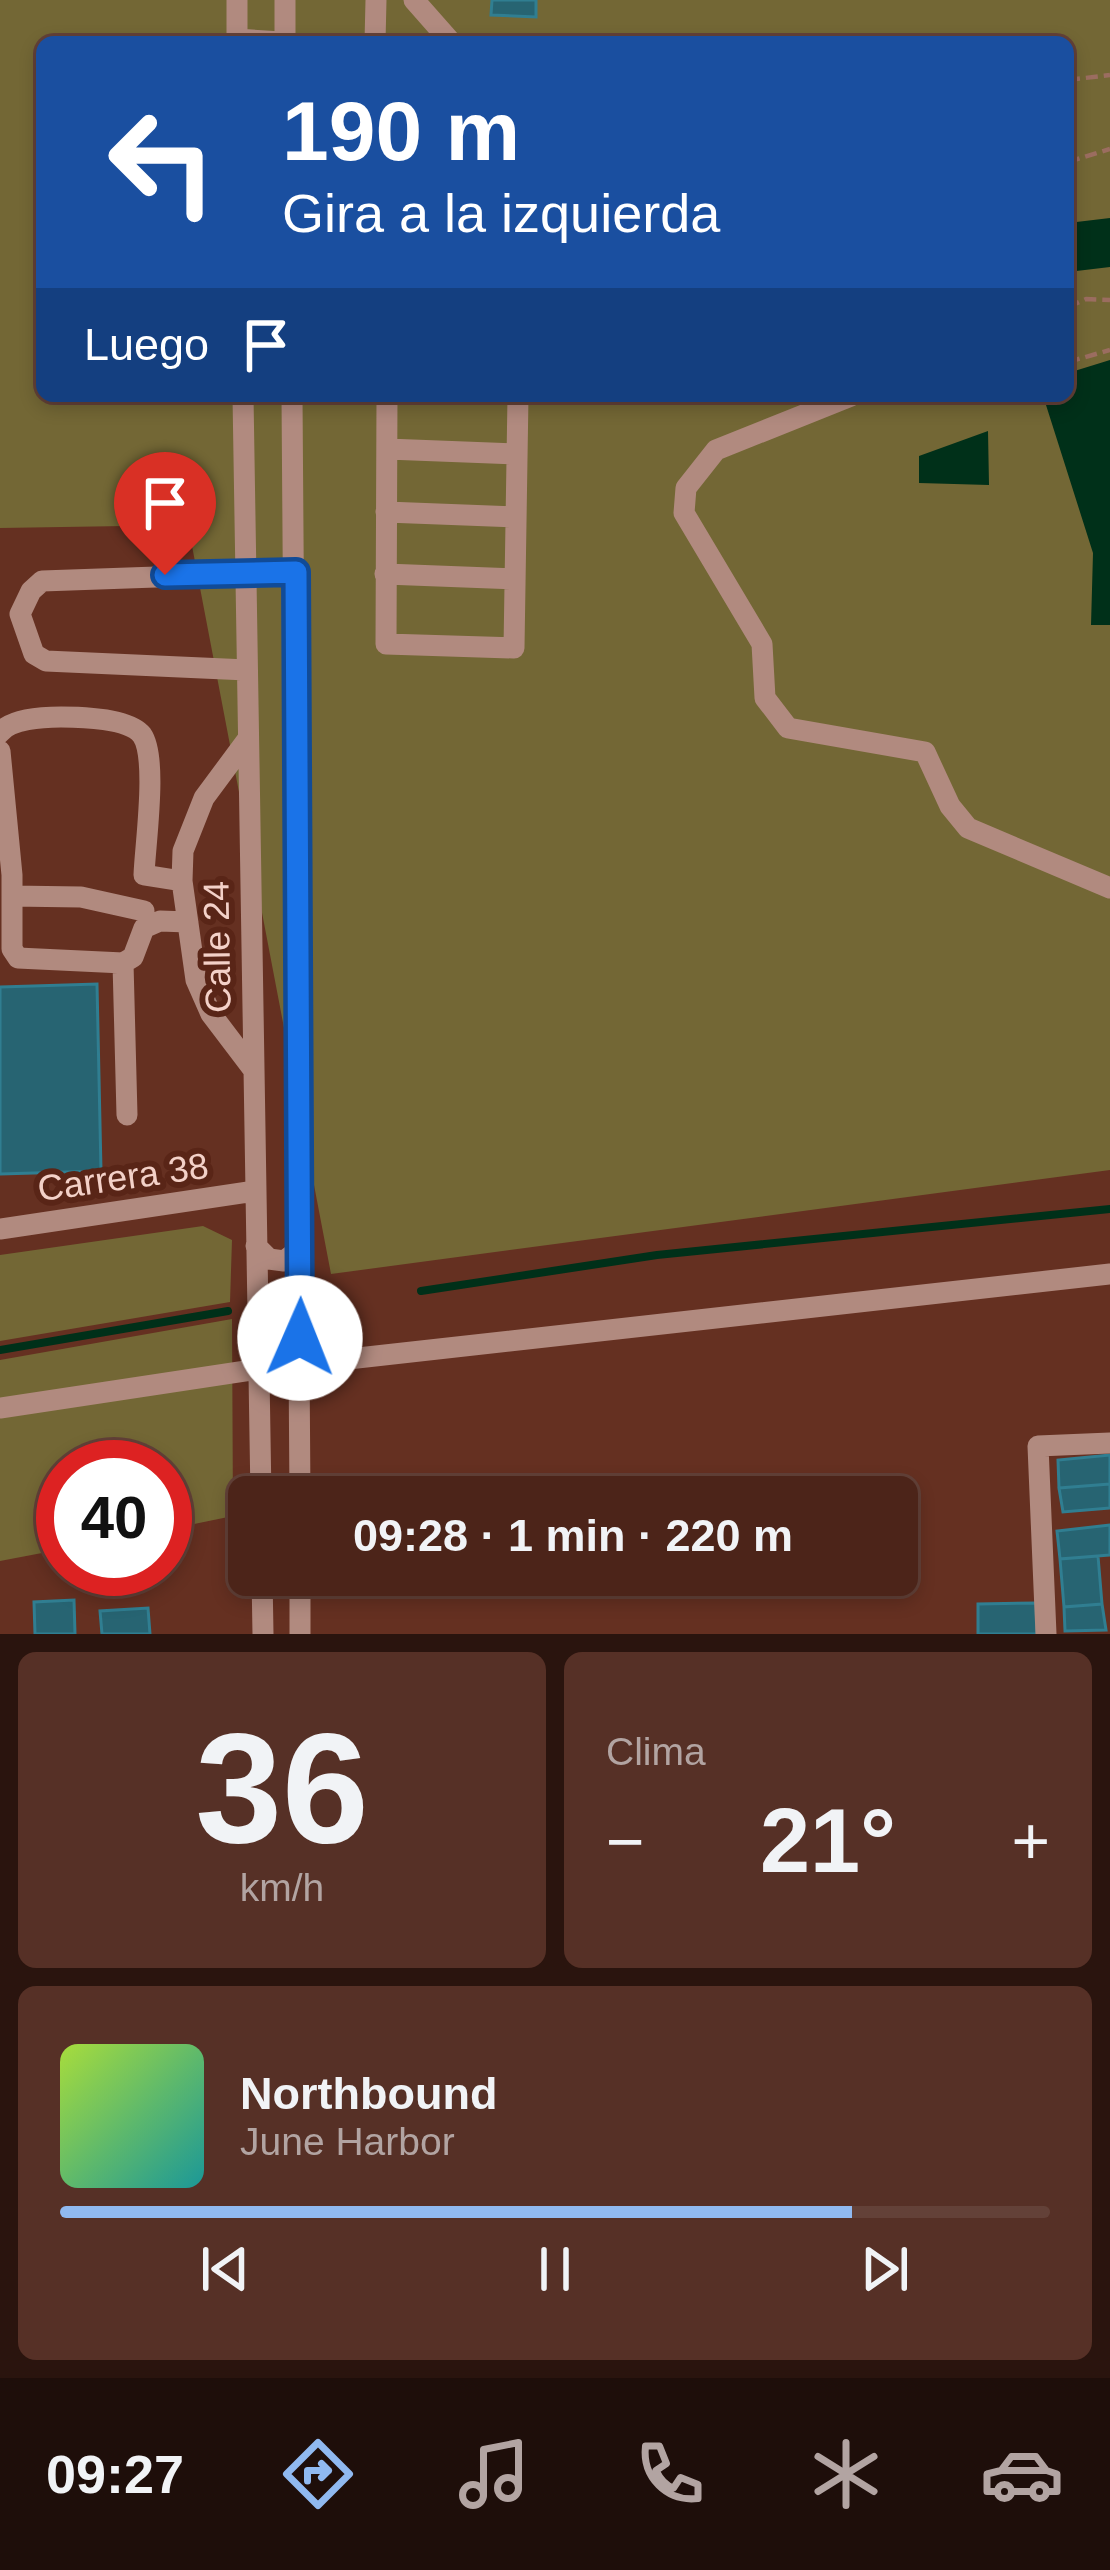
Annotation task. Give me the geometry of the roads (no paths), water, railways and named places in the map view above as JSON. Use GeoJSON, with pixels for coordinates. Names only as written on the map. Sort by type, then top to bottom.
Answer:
{"type":"FeatureCollection","features":[{"type":"Feature","properties":{"kind":"street"},"geometry":{"type":"LineString","coordinates":[[237,0],[237,36]]}},
{"type":"Feature","properties":{"kind":"street"},"geometry":{"type":"LineString","coordinates":[[283,36],[286,0]]}},
{"type":"Feature","properties":{"kind":"street"},"geometry":{"type":"LineString","coordinates":[[375,36],[376,0]]}},
{"type":"Feature","properties":{"kind":"street"},"geometry":{"type":"LineString","coordinates":[[414,0],[446,36]]}},
{"type":"Feature","properties":{"kind":"street","name":"Calle 24"},"geometry":{"type":"LineString","coordinates":[[243,402],[261,1476]]}},
{"type":"Feature","properties":{"kind":"street"},"geometry":{"type":"LineString","coordinates":[[292,402],[300,1476]]}},
{"type":"Feature","properties":{"kind":"street"},"geometry":{"type":"LineString","coordinates":[[387,402],[386,644],[514,648],[518,402]]}},
{"type":"Feature","properties":{"kind":"street"},"geometry":{"type":"LineString","coordinates":[[836,402],[716,450],[686,488],[684,512],[762,644],[765,698],[788,728],[925,752],[950,806],[968,828],[1110,888]]}},
{"type":"Feature","properties":{"kind":"street"},"geometry":{"type":"LineString","coordinates":[[387,449],[515,454]]}},
{"type":"Feature","properties":{"kind":"street"},"geometry":{"type":"LineString","coordinates":[[386,512],[514,517]]}},
{"type":"Feature","properties":{"kind":"street"},"geometry":{"type":"LineString","coordinates":[[247,670],[46,661],[34,654],[20,614],[42,580],[296,572]]}},
{"type":"Feature","properties":{"kind":"street"},"geometry":{"type":"LineString","coordinates":[[386,574],[514,579]]}},
{"type":"Feature","properties":{"kind":"street"},"geometry":{"type":"LineString","coordinates":[[0,733],[8,724],[62,717],[129,725],[143,736],[149,762],[144,920],[133,957],[123,963],[18,958],[12,950],[0,752]]}},
{"type":"Feature","properties":{"kind":"street"},"geometry":{"type":"LineString","coordinates":[[248,740],[204,798],[183,851],[182,881],[196,980],[212,1014],[252,1068]]}},
{"type":"Feature","properties":{"kind":"street"},"geometry":{"type":"LineString","coordinates":[[144,875],[182,881]]}},
{"type":"Feature","properties":{"kind":"street"},"geometry":{"type":"LineString","coordinates":[[12,896],[81,897],[144,920],[188,922]]}},
{"type":"Feature","properties":{"kind":"street"},"geometry":{"type":"LineString","coordinates":[[123,963],[127,1115]]}},
{"type":"Feature","properties":{"kind":"street","name":"Carrera 38"},"geometry":{"type":"LineString","coordinates":[[0,1229],[255,1191]]}},
{"type":"Feature","properties":{"kind":"street"},"geometry":{"type":"LineString","coordinates":[[256,1246],[269,1259],[284,1261],[301,1248]]}},
{"type":"Feature","properties":{"kind":"street"},"geometry":{"type":"LineString","coordinates":[[0,1408],[259,1370],[1110,1274]]}},
{"type":"Feature","properties":{"kind":"street"},"geometry":{"type":"LineString","coordinates":[[261,1456],[269,1438],[282,1430],[300,1445]]}},
{"type":"Feature","properties":{"kind":"street"},"geometry":{"type":"LineString","coordinates":[[1046,1634],[1038,1446],[1110,1443]]}},
{"type":"Feature","properties":{"kind":"street"},"geometry":{"type":"LineString","coordinates":[[262,1596],[263,1634]]}},
{"type":"Feature","properties":{"kind":"street"},"geometry":{"type":"LineString","coordinates":[[300,1596],[300,1634]]}},
{"type":"Feature","properties":{"kind":"waterway"},"geometry":{"type":"LineString","coordinates":[[421,1291],[657,1255],[1110,1209]]}},
{"type":"Feature","properties":{"kind":"waterway"},"geometry":{"type":"LineString","coordinates":[[0,1350],[228,1311]]}}]}
